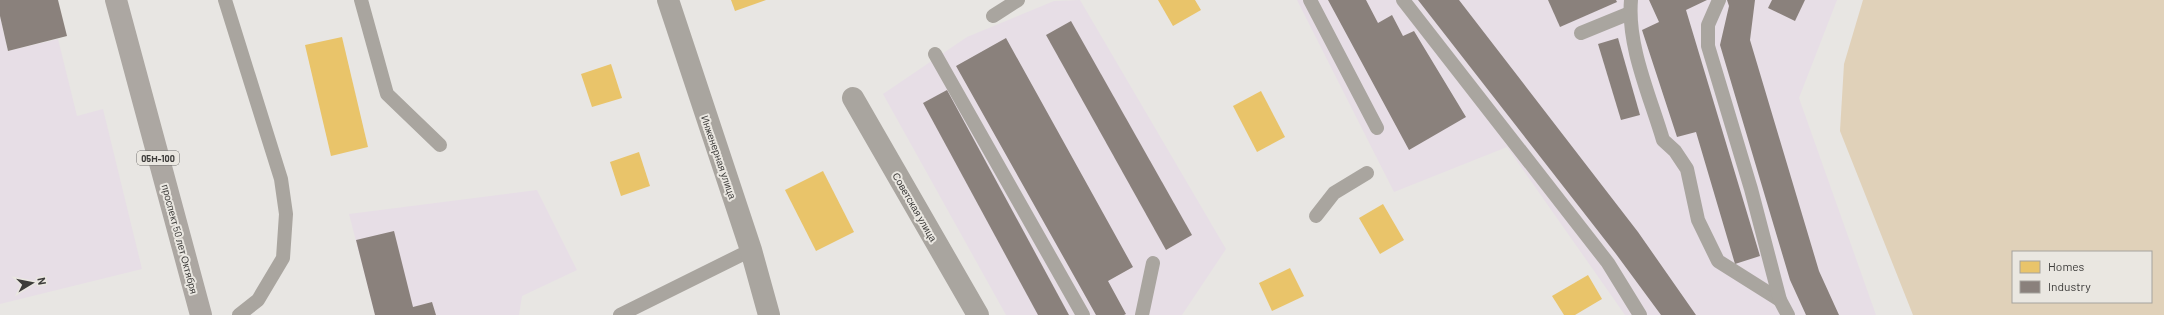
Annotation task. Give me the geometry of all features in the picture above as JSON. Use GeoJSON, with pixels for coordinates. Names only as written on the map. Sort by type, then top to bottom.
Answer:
{"type":"FeatureCollection","features":[{"type":"Feature","properties":{"kind":"main road","name":"проспект 50 лет Октября"},"geometry":{"type":"LineString","coordinates":[[116,0],[200,315]]}},
{"type":"Feature","properties":{"kind":"street","name":"Инженерная улица"},"geometry":{"type":"LineString","coordinates":[[668,0],[750,250],[769,315]]}},
{"type":"Feature","properties":{"kind":"street","name":"Советская улица"},"geometry":{"type":"LineString","coordinates":[[853,98],[978,315]]}},
{"type":"Feature","properties":{"kind":"lane"},"geometry":{"type":"LineString","coordinates":[[225,0],[281,179],[286,214],[283,258],[258,300],[239,315]]}},
{"type":"Feature","properties":{"kind":"lane"},"geometry":{"type":"LineString","coordinates":[[361,0],[386,94],[440,145]]}},
{"type":"Feature","properties":{"kind":"lane"},"geometry":{"type":"LineString","coordinates":[[993,16],[1018,0]]}},
{"type":"Feature","properties":{"kind":"lane"},"geometry":{"type":"LineString","coordinates":[[1310,0],[1377,128]]}},
{"type":"Feature","properties":{"kind":"lane"},"geometry":{"type":"LineString","coordinates":[[1403,0],[1608,264],[1640,315]]}},
{"type":"Feature","properties":{"kind":"lane"},"geometry":{"type":"LineString","coordinates":[[1718,0],[1708,25],[1708,46],[1751,189],[1780,300],[1788,315]]}},
{"type":"Feature","properties":{"kind":"lane"},"geometry":{"type":"LineString","coordinates":[[1581,33],[1630,6],[1633,40],[1663,140],[1675,151],[1687,169],[1698,220],[1718,262],[1780,300]]}},
{"type":"Feature","properties":{"kind":"lane"},"geometry":{"type":"LineString","coordinates":[[935,54],[1083,315]]}},
{"type":"Feature","properties":{"kind":"lane"},"geometry":{"type":"LineString","coordinates":[[1316,216],[1334,193],[1367,173]]}},
{"type":"Feature","properties":{"kind":"lane"},"geometry":{"type":"LineString","coordinates":[[620,315],[750,250]]}},
{"type":"Feature","properties":{"kind":"lane"},"geometry":{"type":"LineString","coordinates":[[1142,315],[1153,263]]}},
{"type":"Feature","properties":{"kind":"shaded area"},"geometry":{"type":"Polygon","coordinates":[[[1080,0],[1226,249],[1182,315],[1006,315],[883,94],[967,37],[1054,1],[1080,0]]]}},
{"type":"Feature","properties":{"kind":"shaded area"},"geometry":{"type":"Polygon","coordinates":[[[1297,0],[1837,0],[1799,98],[1876,315],[1625,315],[1507,147],[1394,192],[1297,0]]]}},
{"type":"Feature","properties":{"kind":"shaded area"},"geometry":{"type":"Polygon","coordinates":[[[1863,0],[2164,0],[2164,315],[1913,315],[1840,131],[1844,64],[1863,0]]]}},
{"type":"Feature","properties":{"kind":"shaded area"},"geometry":{"type":"Polygon","coordinates":[[[0,16],[8,51],[58,39],[77,116],[103,109],[142,269],[0,304],[0,16]]]}},
{"type":"Feature","properties":{"kind":"shaded area"},"geometry":{"type":"Polygon","coordinates":[[[537,190],[577,270],[522,296],[519,315],[375,315],[349,214],[537,190]]]}},
{"type":"Feature","properties":{"kind":"building: Homes"},"geometry":{"type":"Polygon","coordinates":[[[731,0],[766,0],[735,11],[731,0]]]}},
{"type":"Feature","properties":{"kind":"building: Homes"},"geometry":{"type":"Polygon","coordinates":[[[1158,0],[1195,0],[1201,10],[1173,26],[1158,0]]]}},
{"type":"Feature","properties":{"kind":"building: Homes"},"geometry":{"type":"Polygon","coordinates":[[[342,37],[368,147],[331,156],[305,45],[342,37]]]}},
{"type":"Feature","properties":{"kind":"building: Homes"},"geometry":{"type":"Polygon","coordinates":[[[611,64],[622,98],[592,107],[581,74],[611,64]]]}},
{"type":"Feature","properties":{"kind":"building: Homes"},"geometry":{"type":"Polygon","coordinates":[[[1261,91],[1285,137],[1257,152],[1233,106],[1261,91]]]}},
{"type":"Feature","properties":{"kind":"building: Homes"},"geometry":{"type":"Polygon","coordinates":[[[639,152],[650,186],[621,196],[610,162],[639,152]]]}},
{"type":"Feature","properties":{"kind":"building: Homes"},"geometry":{"type":"Polygon","coordinates":[[[823,171],[854,232],[816,251],[785,190],[823,171]]]}},
{"type":"Feature","properties":{"kind":"building: Homes"},"geometry":{"type":"Polygon","coordinates":[[[1383,204],[1404,240],[1380,254],[1359,218],[1383,204]]]}},
{"type":"Feature","properties":{"kind":"building: Homes"},"geometry":{"type":"Polygon","coordinates":[[[1290,268],[1304,296],[1272,311],[1259,283],[1290,268]]]}},
{"type":"Feature","properties":{"kind":"building: Homes"},"geometry":{"type":"Polygon","coordinates":[[[1588,275],[1602,299],[1575,315],[1564,315],[1552,296],[1588,275]]]}},
{"type":"Feature","properties":{"kind":"building: Industry"},"geometry":{"type":"Polygon","coordinates":[[[0,0],[58,0],[67,36],[8,51],[0,16],[0,0]]]}},
{"type":"Feature","properties":{"kind":"building: Industry"},"geometry":{"type":"Polygon","coordinates":[[[1328,0],[1366,0],[1378,23],[1392,15],[1403,36],[1414,31],[1466,117],[1409,150],[1328,0]]]}},
{"type":"Feature","properties":{"kind":"building: Industry"},"geometry":{"type":"Polygon","coordinates":[[[1418,0],[1459,0],[1638,232],[1696,315],[1661,315],[1616,254],[1418,0]]]}},
{"type":"Feature","properties":{"kind":"building: Industry"},"geometry":{"type":"Polygon","coordinates":[[[1548,0],[1616,0],[1617,2],[1560,27],[1548,0]]]}},
{"type":"Feature","properties":{"kind":"building: Industry"},"geometry":{"type":"Polygon","coordinates":[[[1649,0],[1707,0],[1686,10],[1760,256],[1735,264],[1696,132],[1677,137],[1642,30],[1659,22],[1649,0]]]}},
{"type":"Feature","properties":{"kind":"building: Industry"},"geometry":{"type":"Polygon","coordinates":[[[1727,0],[1755,0],[1750,40],[1819,271],[1839,315],[1806,315],[1790,280],[1720,45],[1729,6],[1727,0]]]}},
{"type":"Feature","properties":{"kind":"building: Industry"},"geometry":{"type":"Polygon","coordinates":[[[1772,0],[1805,0],[1795,21],[1768,8],[1772,0]]]}},
{"type":"Feature","properties":{"kind":"building: Industry"},"geometry":{"type":"Polygon","coordinates":[[[1071,21],[1192,235],[1166,250],[1046,35],[1071,21]]]}},
{"type":"Feature","properties":{"kind":"building: Industry"},"geometry":{"type":"Polygon","coordinates":[[[1006,38],[1133,267],[1108,281],[1126,314],[1124,315],[1096,315],[956,66],[1006,38]]]}},
{"type":"Feature","properties":{"kind":"building: Industry"},"geometry":{"type":"Polygon","coordinates":[[[1618,38],[1640,115],[1621,120],[1598,44],[1618,38]]]}},
{"type":"Feature","properties":{"kind":"building: Industry"},"geometry":{"type":"Polygon","coordinates":[[[947,90],[1069,315],[1038,315],[923,103],[947,90]]]}},
{"type":"Feature","properties":{"kind":"building: Industry"},"geometry":{"type":"Polygon","coordinates":[[[394,231],[413,307],[432,302],[436,315],[375,315],[356,240],[394,231]]]}}]}
